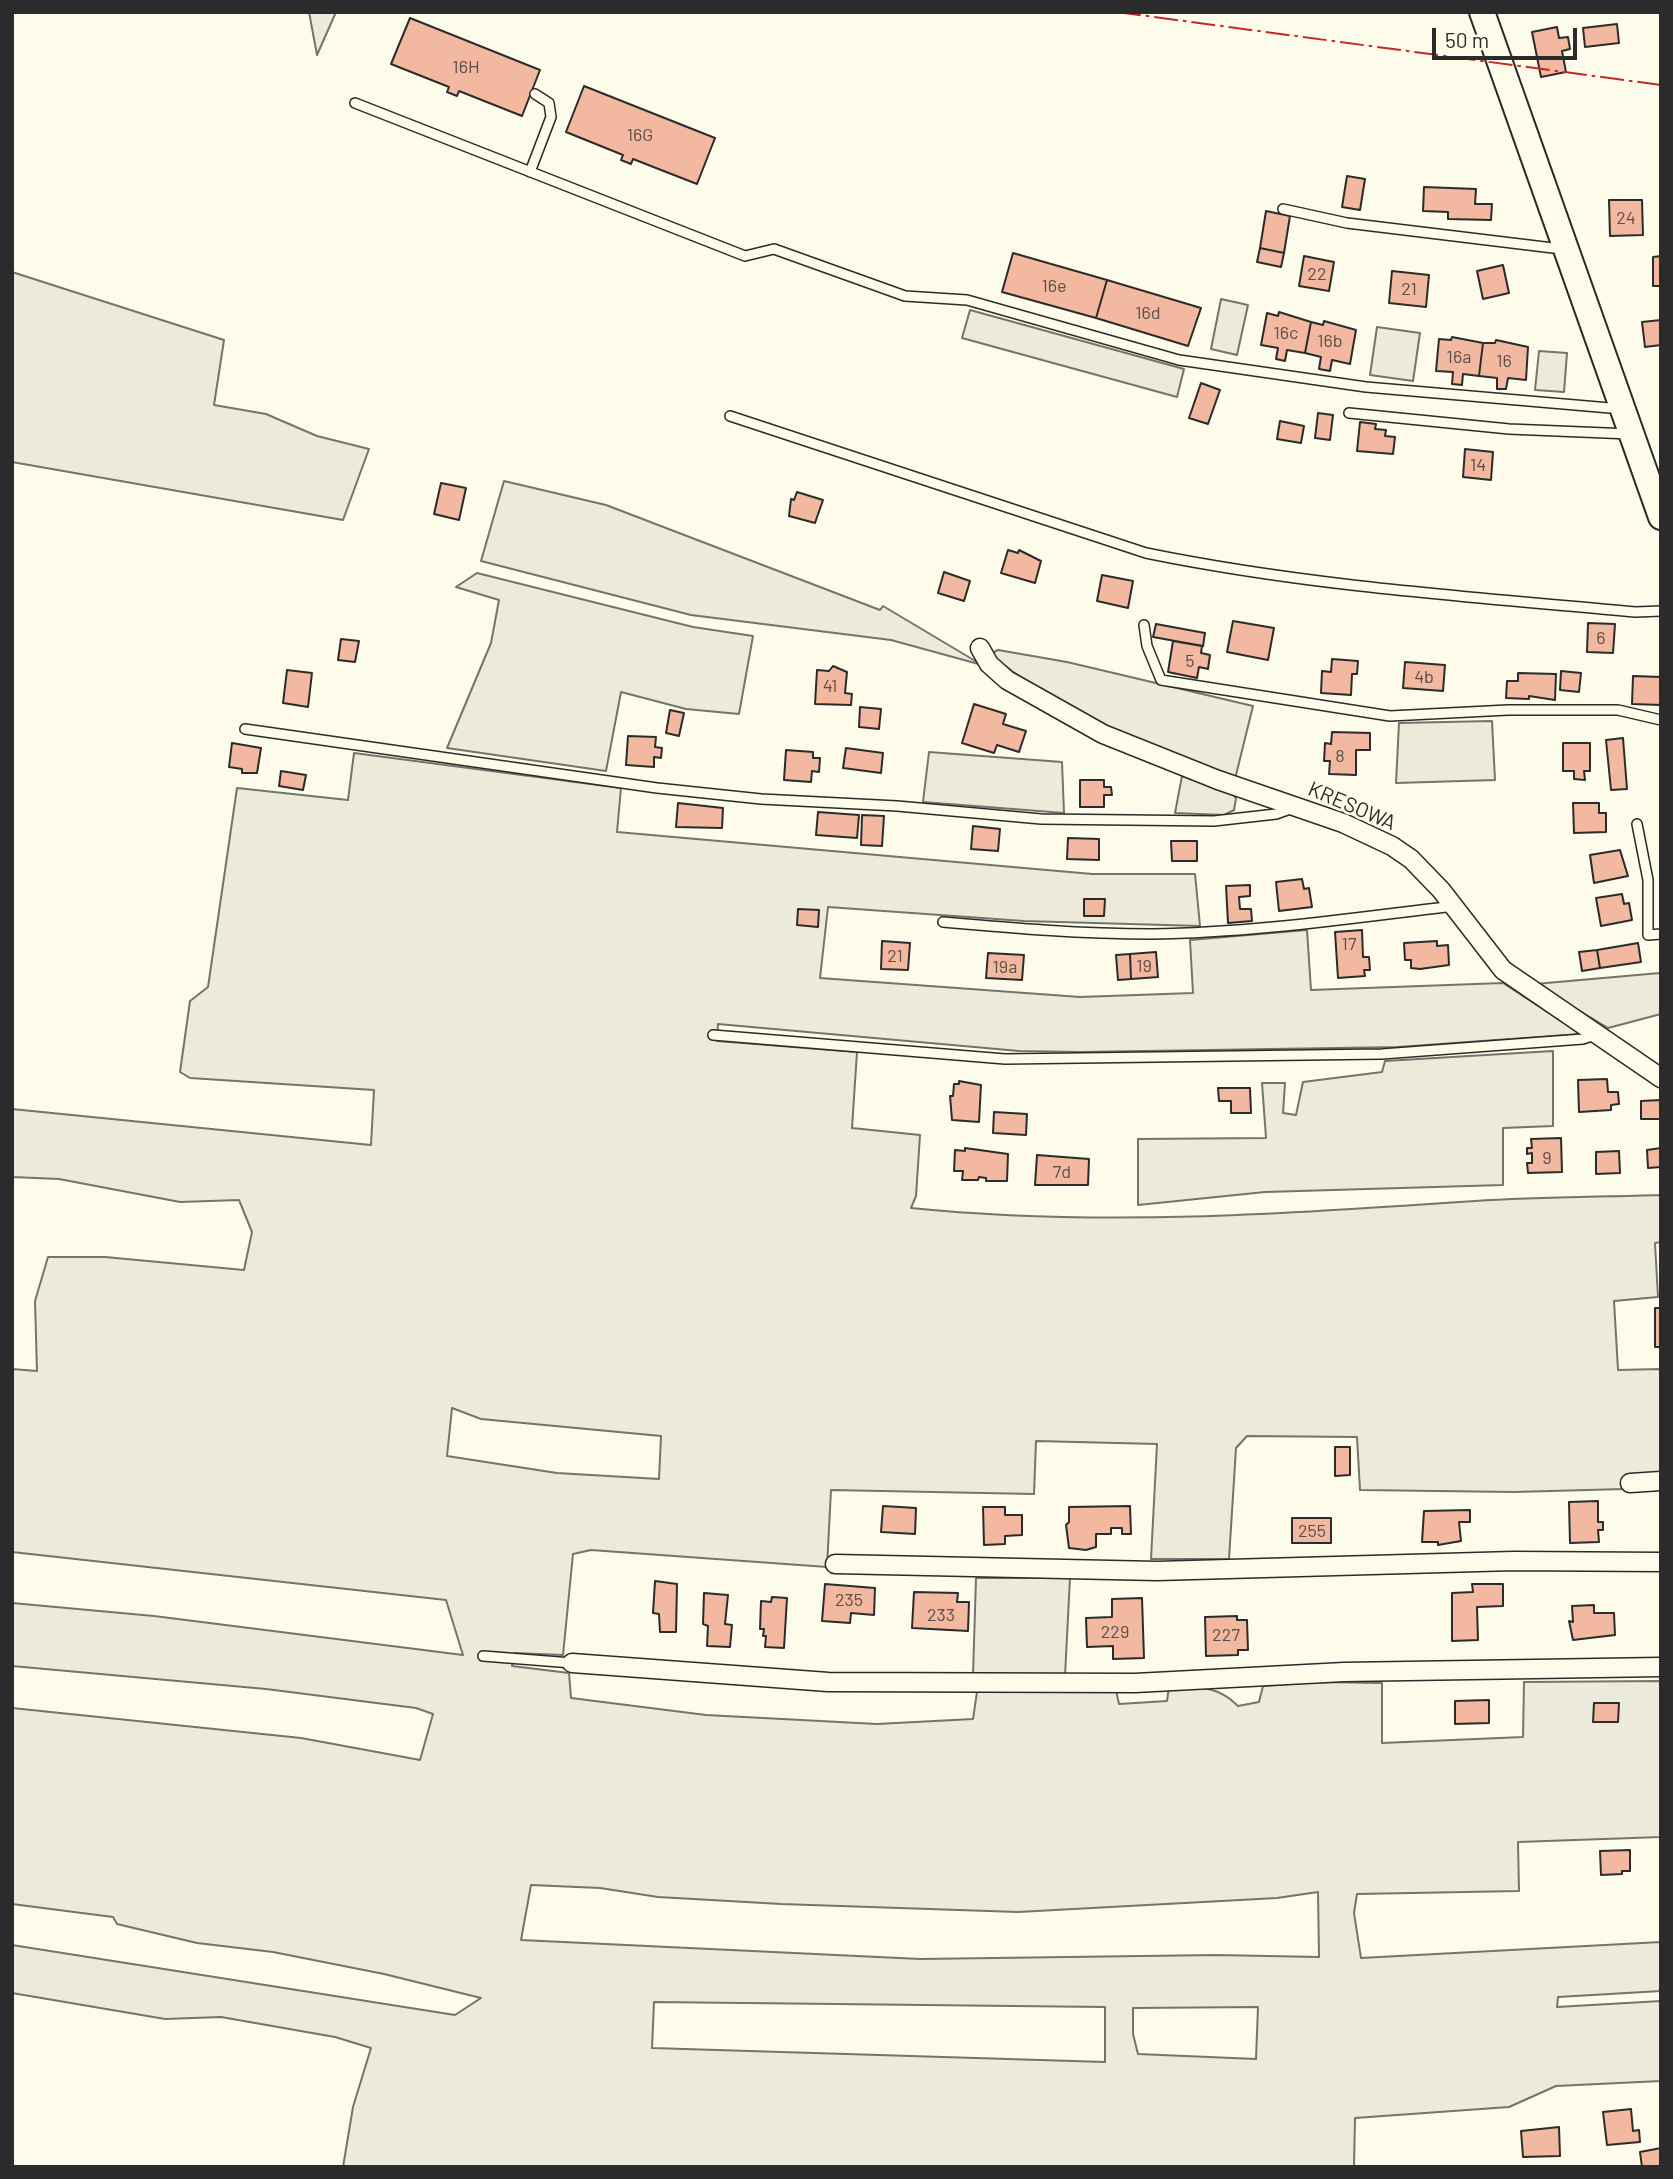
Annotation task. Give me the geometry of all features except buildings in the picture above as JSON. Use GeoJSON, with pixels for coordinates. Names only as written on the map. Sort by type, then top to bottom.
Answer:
{"type":"FeatureCollection","features":[{"type":"Feature","properties":{"kind":"street"},"geometry":{"type":"LineString","coordinates":[[1482,12],[1661,517]]}},
{"type":"Feature","properties":{"kind":"street","name":"KRESOWA"},"geometry":{"type":"LineString","coordinates":[[980,648],[989,664],[1007,680],[1103,734],[1207,776],[1343,823],[1392,846],[1425,872],[1503,970],[1661,1078]]}},
{"type":"Feature","properties":{"kind":"street"},"geometry":{"type":"LineString","coordinates":[[1630,1483],[1661,1481]]}},
{"type":"Feature","properties":{"kind":"street"},"geometry":{"type":"LineString","coordinates":[[835,1564],[1157,1571],[1514,1561],[1661,1562]]}},
{"type":"Feature","properties":{"kind":"street"},"geometry":{"type":"LineString","coordinates":[[572,1663],[856,1682],[1135,1683],[1344,1672],[1661,1667]]}},
{"type":"Feature","properties":{"kind":"lane"},"geometry":{"type":"LineString","coordinates":[[530,172],[551,117],[549,103],[535,94]]}},
{"type":"Feature","properties":{"kind":"lane"},"geometry":{"type":"LineString","coordinates":[[355,103],[745,256],[774,249],[905,296],[967,300],[1179,360],[1366,387],[1610,408],[1621,403]]}},
{"type":"Feature","properties":{"kind":"lane"},"geometry":{"type":"LineString","coordinates":[[1283,209],[1361,225],[1553,247],[1565,244]]}},
{"type":"Feature","properties":{"kind":"lane"},"geometry":{"type":"LineString","coordinates":[[1349,413],[1509,429],[1619,436],[1632,434]]}},
{"type":"Feature","properties":{"kind":"lane"},"geometry":{"type":"LineString","coordinates":[[730,416],[1146,553],[1209,566],[1348,585],[1636,612],[1661,611]]}},
{"type":"Feature","properties":{"kind":"lane"},"geometry":{"type":"LineString","coordinates":[[1144,625],[1147,646],[1161,680],[1390,716],[1508,710],[1618,710],[1661,720]]}},
{"type":"Feature","properties":{"kind":"lane"},"geometry":{"type":"LineString","coordinates":[[245,729],[657,788],[761,799],[897,806],[1041,819],[1214,821],[1276,814],[1295,807]]}},
{"type":"Feature","properties":{"kind":"lane"},"geometry":{"type":"LineString","coordinates":[[1637,824],[1648,880],[1648,935],[1661,934]]}},
{"type":"Feature","properties":{"kind":"lane"},"geometry":{"type":"LineString","coordinates":[[943,922],[1046,932],[1151,934],[1249,929],[1454,906]]}},
{"type":"Feature","properties":{"kind":"lane"},"geometry":{"type":"LineString","coordinates":[[713,1035],[1005,1059],[1382,1054],[1584,1040],[1600,1034]]}},
{"type":"Feature","properties":{"kind":"lane"},"geometry":{"type":"LineString","coordinates":[[483,1656],[572,1663]]}},
{"type":"Feature","properties":{"kind":"shaded area"},"geometry":{"type":"Polygon","coordinates":[[[309,12],[336,12],[317,55],[309,12]]]}},
{"type":"Feature","properties":{"kind":"shaded area"},"geometry":{"type":"Polygon","coordinates":[[[12,272],[224,340],[214,405],[266,414],[317,436],[369,449],[343,520],[12,462],[12,272]]]}},
{"type":"Feature","properties":{"kind":"shaded area"},"geometry":{"type":"Polygon","coordinates":[[[1221,299],[1248,305],[1237,355],[1211,349],[1221,299]]]}},
{"type":"Feature","properties":{"kind":"shaded area"},"geometry":{"type":"Polygon","coordinates":[[[970,310],[1184,369],[1177,397],[962,338],[970,310]]]}},
{"type":"Feature","properties":{"kind":"shaded area"},"geometry":{"type":"Polygon","coordinates":[[[1377,327],[1420,333],[1413,381],[1370,375],[1377,327]]]}},
{"type":"Feature","properties":{"kind":"shaded area"},"geometry":{"type":"Polygon","coordinates":[[[1539,351],[1567,353],[1564,392],[1535,390],[1539,351]]]}},
{"type":"Feature","properties":{"kind":"shaded area"},"geometry":{"type":"Polygon","coordinates":[[[504,481],[606,505],[880,610],[883,606],[982,665],[891,640],[691,615],[481,561],[504,481]]]}},
{"type":"Feature","properties":{"kind":"shaded area"},"geometry":{"type":"Polygon","coordinates":[[[477,573],[693,627],[753,636],[739,714],[686,709],[621,692],[606,771],[447,748],[491,643],[499,600],[456,587],[477,573]]]}},
{"type":"Feature","properties":{"kind":"shaded area"},"geometry":{"type":"Polygon","coordinates":[[[998,650],[1067,662],[1253,706],[1235,779],[1173,759],[1039,692],[990,654],[998,650]]]}},
{"type":"Feature","properties":{"kind":"shaded area"},"geometry":{"type":"Polygon","coordinates":[[[1492,721],[1495,780],[1396,783],[1399,723],[1492,721]]]}},
{"type":"Feature","properties":{"kind":"shaded area"},"geometry":{"type":"Polygon","coordinates":[[[929,752],[1062,762],[1064,813],[923,802],[929,752]]]}},
{"type":"Feature","properties":{"kind":"shaded area"},"geometry":{"type":"Polygon","coordinates":[[[354,753],[621,788],[617,832],[1092,874],[1195,874],[1200,926],[1024,921],[828,907],[820,978],[1080,997],[1193,993],[1190,940],[1307,930],[1311,990],[1503,983],[1581,1034],[1398,1047],[1080,1052],[1019,1051],[718,1024],[717,1041],[857,1052],[852,1128],[920,1135],[916,1196],[911,1208],[1052,1217],[1193,1217],[1498,1200],[1661,1195],[1661,1242],[1655,1243],[1658,1297],[1614,1301],[1618,1370],[1661,1369],[1661,1473],[1624,1489],[1514,1492],[1360,1490],[1357,1437],[1247,1436],[1236,1448],[1229,1559],[1151,1559],[1157,1444],[1036,1441],[1034,1494],[831,1490],[827,1567],[591,1550],[573,1554],[563,1655],[515,1653],[512,1666],[569,1673],[571,1698],[706,1715],[877,1724],[973,1719],[977,1692],[1116,1690],[1119,1704],[1167,1701],[1169,1687],[1198,1688],[1222,1694],[1238,1706],[1259,1702],[1263,1686],[1318,1682],[1382,1683],[1382,1743],[1523,1737],[1524,1682],[1661,1681],[1661,1837],[1518,1842],[1519,1891],[1357,1894],[1354,1913],[1361,1958],[1661,1942],[1661,1991],[1558,1997],[1557,2007],[1661,2001],[1661,2081],[1556,2086],[1509,2107],[1355,2118],[1354,2167],[343,2167],[353,2107],[371,2048],[335,2037],[221,2017],[165,2019],[12,1993],[12,1945],[455,2015],[481,1998],[384,1974],[273,1952],[197,1943],[117,1924],[113,1917],[12,1904],[12,1708],[301,1738],[420,1760],[433,1714],[416,1708],[266,1689],[12,1666],[12,1603],[154,1616],[463,1655],[446,1600],[12,1552],[12,1369],[37,1371],[35,1301],[48,1257],[105,1257],[244,1270],[252,1232],[239,1200],[180,1202],[59,1179],[12,1177],[12,1109],[371,1145],[374,1090],[190,1078],[180,1072],[190,1001],[208,987],[237,788],[348,800],[354,753]],[[452,1408],[447,1456],[557,1473],[659,1479],[661,1436],[481,1419],[452,1408]],[[531,1885],[521,1940],[920,1959],[1216,1955],[1319,1957],[1318,1892],[1277,1898],[1018,1912],[781,1904],[658,1897],[600,1888],[531,1885]],[[654,2002],[652,2048],[1105,2062],[1105,2007],[654,2002]],[[1258,2007],[1133,2008],[1133,2034],[1138,2054],[1256,2059],[1258,2007]]]}},
{"type":"Feature","properties":{"kind":"shaded area"},"geometry":{"type":"Polygon","coordinates":[[[1182,776],[1231,792],[1236,798],[1234,810],[1224,815],[1175,813],[1182,776]]]}},
{"type":"Feature","properties":{"kind":"shaded area"},"geometry":{"type":"Polygon","coordinates":[[[1660,973],[1661,1014],[1608,1028],[1535,984],[1660,973]]]}},
{"type":"Feature","properties":{"kind":"shaded area"},"geometry":{"type":"Polygon","coordinates":[[[1553,1051],[1553,1126],[1503,1128],[1503,1185],[1265,1192],[1138,1205],[1138,1139],[1266,1138],[1262,1083],[1285,1083],[1283,1113],[1296,1115],[1303,1082],[1382,1072],[1385,1061],[1553,1051]]]}},
{"type":"Feature","properties":{"kind":"shaded area"},"geometry":{"type":"Polygon","coordinates":[[[976,1578],[1070,1578],[1065,1676],[973,1675],[976,1578]]]}},
{"type":"Feature","properties":{"kind":"power"},"geometry":{"type":"LineString","coordinates":[[1117,12],[1661,85]]}}]}
